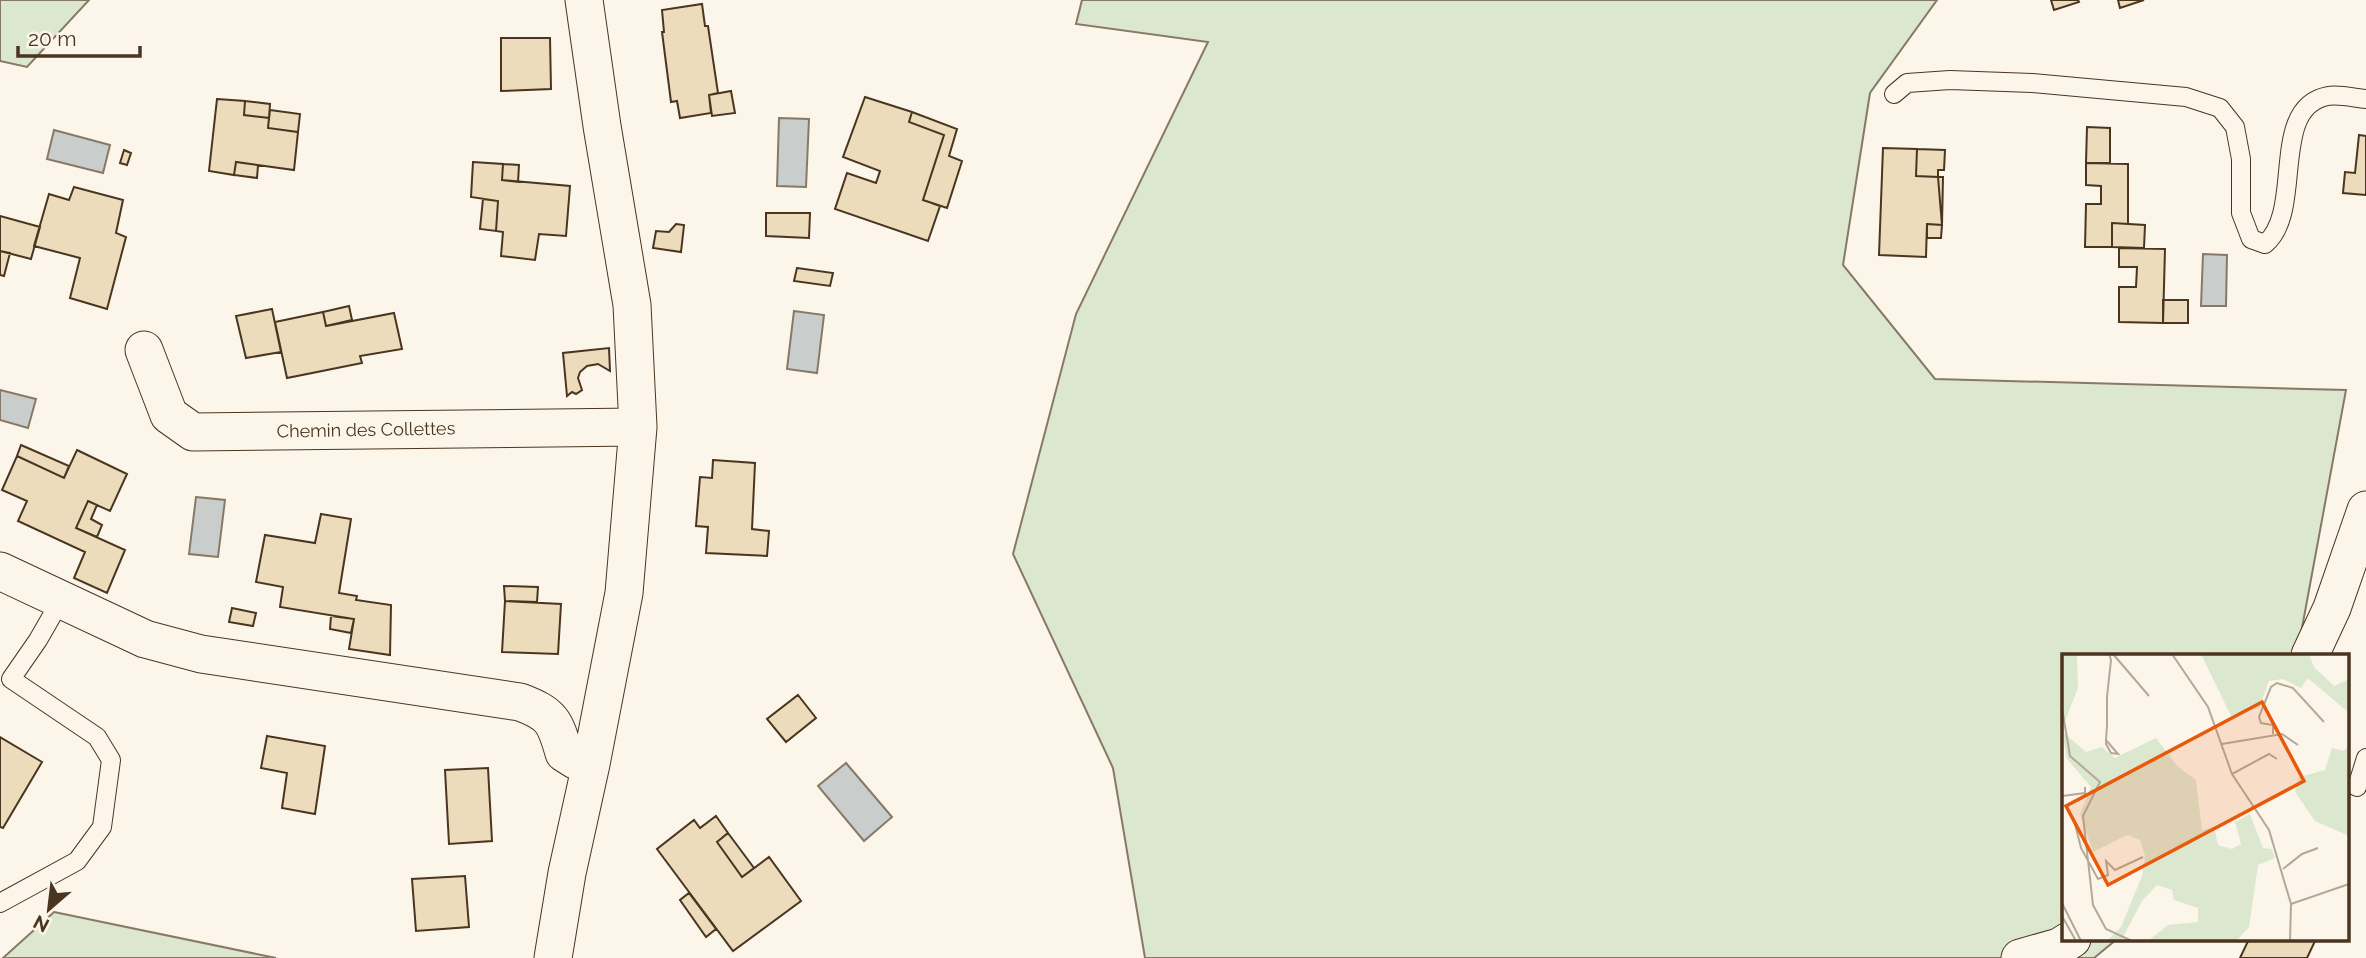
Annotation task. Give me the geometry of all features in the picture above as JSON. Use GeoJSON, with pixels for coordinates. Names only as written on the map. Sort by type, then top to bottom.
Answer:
{"type":"FeatureCollection","features":[{"type":"Feature","properties":{"kind":"street"},"geometry":{"type":"LineString","coordinates":[[553,958],[567,873],[624,593],[638,427],[632,305],[584,0]]}},
{"type":"Feature","properties":{"kind":"street","name":"Chemin des Collettes"},"geometry":{"type":"LineString","coordinates":[[144,350],[169,415],[193,432],[638,427]]}},
{"type":"Feature","properties":{"kind":"street"},"geometry":{"type":"LineString","coordinates":[[2310,654],[2332,608],[2366,510]]}},
{"type":"Feature","properties":{"kind":"street"},"geometry":{"type":"LineString","coordinates":[[0,571],[145,639],[201,654],[520,702],[542,710],[557,727],[564,753],[575,760],[591,764]]}},
{"type":"Feature","properties":{"kind":"street"},"geometry":{"type":"LineString","coordinates":[[2020,958],[2059,947],[2071,940]]}},
{"type":"Feature","properties":{"kind":"lane"},"geometry":{"type":"LineString","coordinates":[[1894,94],[1907,83],[1963,80],[2032,83],[2186,97],[2220,108],[2235,127],[2241,159],[2241,213],[2251,239],[2264,244],[2275,235],[2285,194],[2296,119],[2311,103],[2330,95],[2366,99]]}},
{"type":"Feature","properties":{"kind":"lane"},"geometry":{"type":"LineString","coordinates":[[0,903],[77,861],[102,827],[111,760],[97,737],[11,679],[61,600]]}},
{"type":"Feature","properties":{"kind":"lane"},"geometry":{"type":"LineString","coordinates":[[2357,787],[2366,758]]}},
{"type":"Feature","properties":{"kind":"green space"},"geometry":{"type":"Polygon","coordinates":[[[0,0],[89,0],[27,67],[0,61],[0,0]]]}},
{"type":"Feature","properties":{"kind":"green space"},"geometry":{"type":"Polygon","coordinates":[[[1082,0],[1937,0],[1870,93],[1843,265],[1935,379],[2346,390],[2297,654],[2062,654],[2062,940],[2116,940],[2094,958],[1145,958],[1113,768],[1013,554],[1076,314],[1208,42],[1076,24],[1082,0]]]}},
{"type":"Feature","properties":{"kind":"green space"},"geometry":{"type":"Polygon","coordinates":[[[54,912],[276,958],[3,958],[54,912]]]}},
{"type":"Feature","properties":{"kind":"shaded area"},"geometry":{"type":"Polygon","coordinates":[[[779,118],[809,119],[806,187],[777,186],[779,118]]]}},
{"type":"Feature","properties":{"kind":"shaded area"},"geometry":{"type":"Polygon","coordinates":[[[54,130],[110,145],[103,173],[47,159],[54,130]]]}},
{"type":"Feature","properties":{"kind":"shaded area"},"geometry":{"type":"Polygon","coordinates":[[[2203,254],[2227,255],[2226,306],[2201,306],[2203,254]]]}},
{"type":"Feature","properties":{"kind":"shaded area"},"geometry":{"type":"Polygon","coordinates":[[[794,311],[824,315],[817,373],[787,369],[794,311]]]}},
{"type":"Feature","properties":{"kind":"shaded area"},"geometry":{"type":"Polygon","coordinates":[[[0,390],[36,399],[28,428],[0,420],[0,390]]]}},
{"type":"Feature","properties":{"kind":"shaded area"},"geometry":{"type":"Polygon","coordinates":[[[196,497],[225,500],[218,557],[189,554],[196,497]]]}},
{"type":"Feature","properties":{"kind":"shaded area"},"geometry":{"type":"Polygon","coordinates":[[[846,763],[892,817],[864,841],[818,786],[846,763]]]}},
{"type":"Feature","properties":{"kind":"building"},"geometry":{"type":"Polygon","coordinates":[[[2051,0],[2078,0],[2079,2],[2054,10],[2051,0]]]}},
{"type":"Feature","properties":{"kind":"building"},"geometry":{"type":"Polygon","coordinates":[[[2118,0],[2144,0],[2120,8],[2118,0]]]}},
{"type":"Feature","properties":{"kind":"building"},"geometry":{"type":"Polygon","coordinates":[[[702,4],[718,93],[709,95],[711,113],[680,118],[677,101],[671,102],[662,32],[662,10],[702,4]]]}},
{"type":"Feature","properties":{"kind":"building"},"geometry":{"type":"Polygon","coordinates":[[[501,38],[550,38],[551,89],[501,91],[501,38]]]}},
{"type":"Feature","properties":{"kind":"building"},"geometry":{"type":"Polygon","coordinates":[[[731,91],[735,113],[712,116],[709,95],[731,91]]]}},
{"type":"Feature","properties":{"kind":"building"},"geometry":{"type":"Polygon","coordinates":[[[865,97],[912,112],[909,122],[944,135],[923,200],[940,206],[928,241],[835,209],[847,173],[876,183],[880,171],[843,157],[865,97]]]}},
{"type":"Feature","properties":{"kind":"building"},"geometry":{"type":"Polygon","coordinates":[[[217,99],[245,101],[244,115],[269,118],[268,128],[298,132],[294,170],[236,162],[234,175],[209,171],[217,99]]]}},
{"type":"Feature","properties":{"kind":"building"},"geometry":{"type":"Polygon","coordinates":[[[245,101],[270,104],[269,118],[244,115],[245,101]]]}},
{"type":"Feature","properties":{"kind":"building"},"geometry":{"type":"Polygon","coordinates":[[[270,110],[300,114],[298,132],[268,128],[270,110]]]}},
{"type":"Feature","properties":{"kind":"building"},"geometry":{"type":"Polygon","coordinates":[[[912,112],[957,129],[949,156],[962,161],[947,208],[923,200],[944,135],[909,122],[912,112]]]}},
{"type":"Feature","properties":{"kind":"building"},"geometry":{"type":"Polygon","coordinates":[[[2087,127],[2110,128],[2110,163],[2086,163],[2087,127]]]}},
{"type":"Feature","properties":{"kind":"building"},"geometry":{"type":"Polygon","coordinates":[[[2359,135],[2366,136],[2366,195],[2343,193],[2345,172],[2355,173],[2359,135]]]}},
{"type":"Feature","properties":{"kind":"building"},"geometry":{"type":"Polygon","coordinates":[[[1883,148],[1917,149],[1916,176],[1938,177],[1942,225],[1927,224],[1926,257],[1879,255],[1883,148]]]}},
{"type":"Feature","properties":{"kind":"building"},"geometry":{"type":"Polygon","coordinates":[[[1917,149],[1945,150],[1944,170],[1938,170],[1938,177],[1916,176],[1917,149]]]}},
{"type":"Feature","properties":{"kind":"building"},"geometry":{"type":"Polygon","coordinates":[[[124,150],[131,153],[127,165],[120,163],[124,150]]]}},
{"type":"Feature","properties":{"kind":"building"},"geometry":{"type":"Polygon","coordinates":[[[236,162],[258,165],[257,178],[234,175],[236,162]]]}},
{"type":"Feature","properties":{"kind":"building"},"geometry":{"type":"Polygon","coordinates":[[[473,162],[503,164],[502,180],[570,186],[566,236],[539,234],[535,260],[501,256],[503,232],[496,231],[498,201],[471,197],[473,162]]]}},
{"type":"Feature","properties":{"kind":"building"},"geometry":{"type":"Polygon","coordinates":[[[2086,163],[2128,164],[2128,224],[2112,223],[2112,247],[2085,247],[2086,204],[2101,204],[2101,186],[2086,185],[2086,163]]]}},
{"type":"Feature","properties":{"kind":"building"},"geometry":{"type":"Polygon","coordinates":[[[503,164],[519,165],[518,182],[502,180],[503,164]]]}},
{"type":"Feature","properties":{"kind":"building"},"geometry":{"type":"Polygon","coordinates":[[[1938,177],[1943,177],[1942,225],[1938,177]]]}},
{"type":"Feature","properties":{"kind":"building"},"geometry":{"type":"Polygon","coordinates":[[[74,187],[123,200],[116,233],[126,237],[107,309],[70,298],[80,258],[34,246],[49,194],[69,200],[74,187]]]}},
{"type":"Feature","properties":{"kind":"building"},"geometry":{"type":"Polygon","coordinates":[[[483,199],[498,201],[496,231],[480,229],[483,199]]]}},
{"type":"Feature","properties":{"kind":"building"},"geometry":{"type":"Polygon","coordinates":[[[766,213],[810,213],[809,238],[766,236],[766,213]]]}},
{"type":"Feature","properties":{"kind":"building"},"geometry":{"type":"Polygon","coordinates":[[[0,216],[40,227],[31,259],[0,251],[0,216]]]}},
{"type":"Feature","properties":{"kind":"building"},"geometry":{"type":"Polygon","coordinates":[[[2112,223],[2145,225],[2144,248],[2112,247],[2112,223]]]}},
{"type":"Feature","properties":{"kind":"building"},"geometry":{"type":"Polygon","coordinates":[[[676,224],[684,225],[681,252],[653,248],[656,231],[669,232],[676,224]]]}},
{"type":"Feature","properties":{"kind":"building"},"geometry":{"type":"Polygon","coordinates":[[[1927,224],[1942,225],[1941,238],[1927,238],[1927,224]]]}},
{"type":"Feature","properties":{"kind":"building"},"geometry":{"type":"Polygon","coordinates":[[[2119,248],[2165,249],[2163,323],[2119,322],[2119,287],[2136,287],[2137,267],[2119,267],[2119,248]]]}},
{"type":"Feature","properties":{"kind":"building"},"geometry":{"type":"Polygon","coordinates":[[[0,251],[10,253],[4,276],[0,275],[0,251]]]}},
{"type":"Feature","properties":{"kind":"building"},"geometry":{"type":"Polygon","coordinates":[[[797,268],[833,273],[830,286],[794,281],[797,268]]]}},
{"type":"Feature","properties":{"kind":"building"},"geometry":{"type":"Polygon","coordinates":[[[2163,300],[2188,300],[2188,323],[2163,323],[2163,300]]]}},
{"type":"Feature","properties":{"kind":"building"},"geometry":{"type":"Polygon","coordinates":[[[349,306],[352,320],[326,326],[323,312],[349,306]]]}},
{"type":"Feature","properties":{"kind":"building"},"geometry":{"type":"Polygon","coordinates":[[[272,309],[281,352],[246,358],[236,316],[272,309]]]}},
{"type":"Feature","properties":{"kind":"building"},"geometry":{"type":"Polygon","coordinates":[[[323,312],[326,326],[394,313],[402,349],[360,356],[362,363],[287,378],[275,322],[323,312]]]}},
{"type":"Feature","properties":{"kind":"building"},"geometry":{"type":"Polygon","coordinates":[[[609,348],[610,371],[598,364],[587,366],[578,378],[582,390],[567,396],[563,353],[609,348]]]}},
{"type":"Feature","properties":{"kind":"building"},"geometry":{"type":"Polygon","coordinates":[[[21,445],[69,466],[64,478],[17,456],[21,445]]]}},
{"type":"Feature","properties":{"kind":"building"},"geometry":{"type":"Polygon","coordinates":[[[77,450],[127,474],[110,511],[88,501],[76,528],[125,550],[107,593],[74,578],[85,552],[18,521],[27,501],[2,490],[17,456],[64,478],[77,450]]]}},
{"type":"Feature","properties":{"kind":"building"},"geometry":{"type":"Polygon","coordinates":[[[713,460],[755,463],[752,529],[769,531],[767,556],[706,553],[708,527],[696,526],[700,477],[712,478],[713,460]]]}},
{"type":"Feature","properties":{"kind":"building"},"geometry":{"type":"Polygon","coordinates":[[[88,501],[97,505],[91,519],[102,525],[97,537],[76,528],[88,501]]]}},
{"type":"Feature","properties":{"kind":"building"},"geometry":{"type":"Polygon","coordinates":[[[321,514],[351,519],[339,593],[357,596],[356,600],[391,605],[390,655],[349,649],[354,619],[280,607],[283,587],[256,582],[265,535],[315,543],[321,514]]]}},
{"type":"Feature","properties":{"kind":"building"},"geometry":{"type":"Polygon","coordinates":[[[504,586],[538,587],[537,602],[505,601],[504,586]]]}},
{"type":"Feature","properties":{"kind":"building"},"geometry":{"type":"Polygon","coordinates":[[[505,601],[561,604],[558,654],[502,652],[505,601]]]}},
{"type":"Feature","properties":{"kind":"building"},"geometry":{"type":"Polygon","coordinates":[[[232,608],[256,613],[253,626],[229,622],[232,608]]]}},
{"type":"Feature","properties":{"kind":"building"},"geometry":{"type":"Polygon","coordinates":[[[331,616],[354,619],[351,633],[330,629],[331,616]]]}},
{"type":"Feature","properties":{"kind":"building"},"geometry":{"type":"Polygon","coordinates":[[[798,695],[816,718],[786,742],[767,719],[798,695]]]}},
{"type":"Feature","properties":{"kind":"building"},"geometry":{"type":"Polygon","coordinates":[[[267,736],[325,746],[315,814],[282,808],[287,773],[261,768],[267,736]]]}},
{"type":"Feature","properties":{"kind":"building"},"geometry":{"type":"Polygon","coordinates":[[[0,737],[42,762],[3,828],[0,827],[0,737]]]}},
{"type":"Feature","properties":{"kind":"building"},"geometry":{"type":"Polygon","coordinates":[[[488,768],[492,841],[449,844],[445,770],[488,768]]]}},
{"type":"Feature","properties":{"kind":"building"},"geometry":{"type":"Polygon","coordinates":[[[716,816],[728,833],[717,842],[742,877],[769,857],[801,901],[733,951],[657,849],[694,820],[700,828],[716,816]]]}},
{"type":"Feature","properties":{"kind":"building"},"geometry":{"type":"Polygon","coordinates":[[[728,833],[754,868],[742,877],[717,842],[728,833]]]}},
{"type":"Feature","properties":{"kind":"building"},"geometry":{"type":"Polygon","coordinates":[[[465,876],[469,927],[416,931],[412,879],[465,876]]]}},
{"type":"Feature","properties":{"kind":"building"},"geometry":{"type":"Polygon","coordinates":[[[689,893],[716,929],[706,937],[680,900],[689,893]]]}},
{"type":"Feature","properties":{"kind":"building"},"geometry":{"type":"Polygon","coordinates":[[[2249,940],[2316,940],[2307,958],[2240,958],[2249,940]]]}}]}
